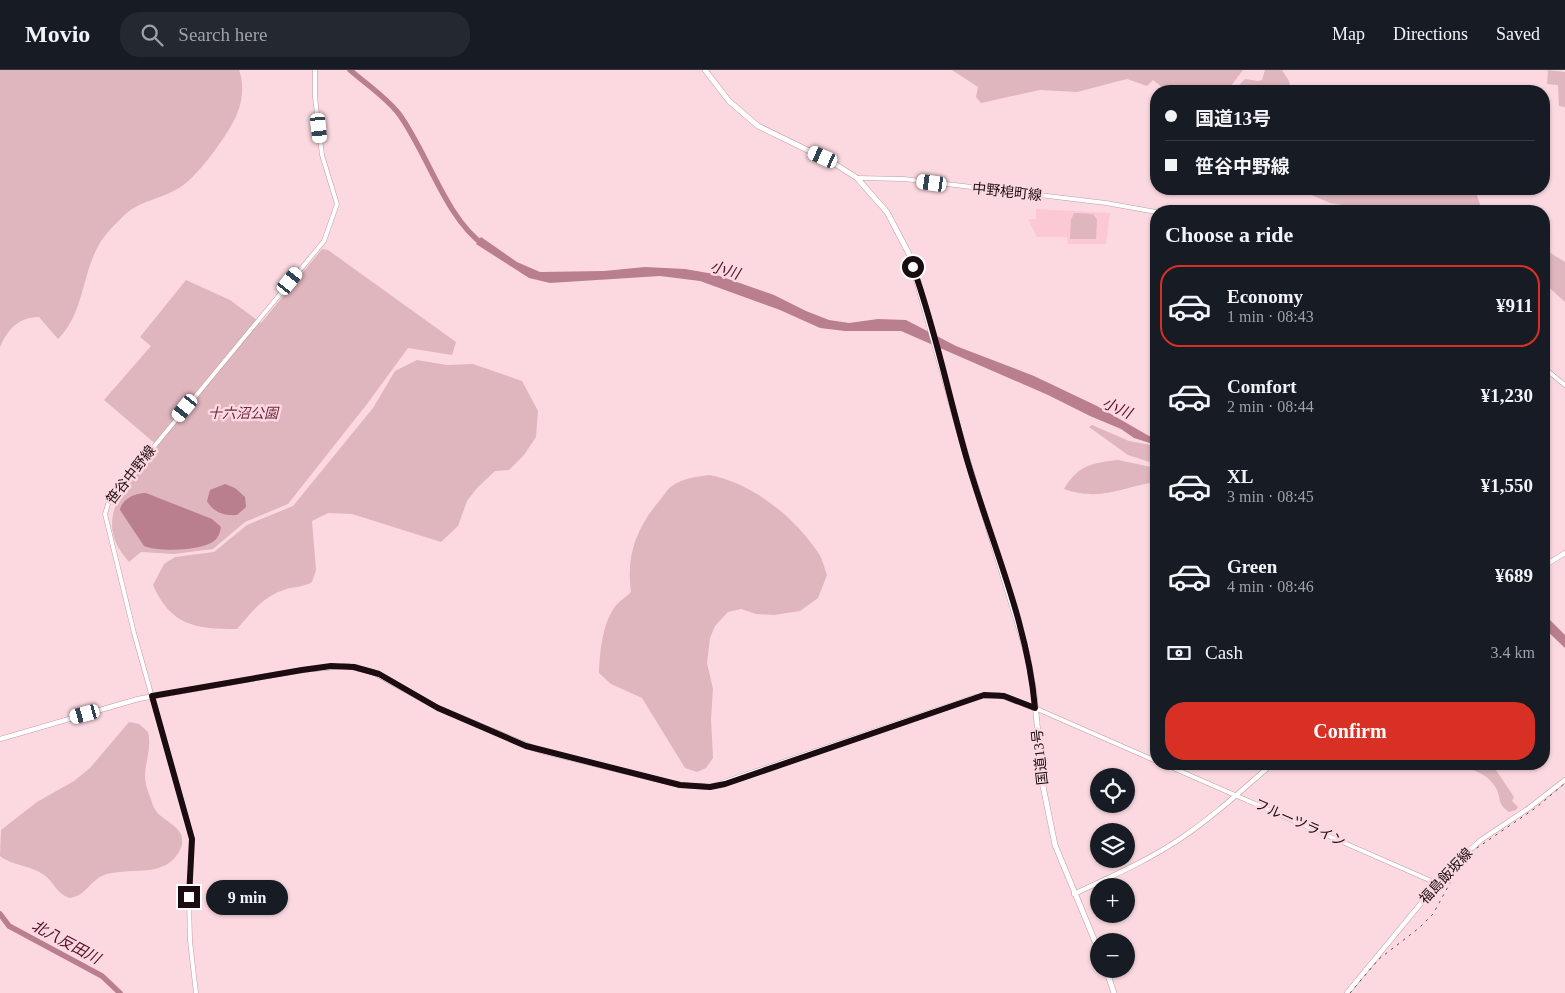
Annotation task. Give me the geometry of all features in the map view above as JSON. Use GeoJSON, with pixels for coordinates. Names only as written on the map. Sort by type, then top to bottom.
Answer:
{"type":"FeatureCollection","features":[{"type":"Feature","properties":{"kind":"highway","name":"国道13号"},"geometry":{"type":"LineString","coordinates":[[705,70],[729,101],[758,126],[827,159],[857,178],[883,206],[900,234],[915,271],[968,463],[1022,634],[1030,668],[1043,786],[1055,845],[1091,933]]}},
{"type":"Feature","properties":{"kind":"highway"},"geometry":{"type":"LineString","coordinates":[[1109,978],[1114,993]]}},
{"type":"Feature","properties":{"kind":"main road"},"geometry":{"type":"LineString","coordinates":[[1550,562],[1565,553]]}},
{"type":"Feature","properties":{"kind":"main road"},"geometry":{"type":"LineString","coordinates":[[0,739],[107,707],[152,696],[302,670],[331,666],[354,667],[379,674],[438,708],[541,751],[680,785],[701,787],[725,784],[984,695],[1004,696],[1035,708]]}},
{"type":"Feature","properties":{"kind":"main road"},"geometry":{"type":"LineString","coordinates":[[1074,894],[1178,840],[1217,812],[1265,770]]}},
{"type":"Feature","properties":{"kind":"main road","name":"福島飯坂線"},"geometry":{"type":"LineString","coordinates":[[1347,993],[1436,883],[1481,840],[1529,808],[1565,780]]}},
{"type":"Feature","properties":{"kind":"street","name":"笹谷中野線"},"geometry":{"type":"LineString","coordinates":[[196,993],[190,941],[189,900],[192,839],[105,520],[106,506],[324,241],[337,204],[322,155],[315,97],[315,70]]}},
{"type":"Feature","properties":{"kind":"street","name":"中野梍町線"},"geometry":{"type":"LineString","coordinates":[[857,178],[904,179],[1106,203],[1150,211]]}},
{"type":"Feature","properties":{"kind":"street"},"geometry":{"type":"LineString","coordinates":[[1550,373],[1565,385]]}},
{"type":"Feature","properties":{"kind":"street"},"geometry":{"type":"LineString","coordinates":[[1035,708],[1150,758]]}},
{"type":"Feature","properties":{"kind":"street","name":"フルーツライン"},"geometry":{"type":"LineString","coordinates":[[1178,770],[1436,883]]}},
{"type":"Feature","properties":{"kind":"shaded area"},"geometry":{"type":"Polygon","coordinates":[[[1036,209],[1110,213],[1106,244],[1068,244],[1067,237],[1037,237],[1028,219],[1036,219],[1036,209]]]}},
{"type":"Feature","properties":{"kind":"shaded area"},"geometry":{"type":"Polygon","coordinates":[[[481,237],[517,262],[540,272],[604,271],[645,267],[685,269],[714,274],[774,295],[829,320],[849,323],[878,319],[906,320],[956,346],[1034,376],[1097,406],[1150,436],[1150,443],[1134,438],[1121,429],[1048,395],[901,331],[845,331],[820,328],[780,310],[700,281],[660,276],[550,283],[529,278],[476,244],[481,237]]]}},
{"type":"Feature","properties":{"kind":"shaded area"},"geometry":{"type":"Polygon","coordinates":[[[225,484],[235,488],[245,497],[246,507],[237,515],[219,513],[207,501],[210,490],[225,484]]]}},
{"type":"Feature","properties":{"kind":"shaded area"},"geometry":{"type":"Polygon","coordinates":[[[146,493],[212,519],[221,527],[218,537],[208,544],[190,549],[159,549],[144,546],[120,510],[123,503],[130,497],[146,493]]]}},
{"type":"Feature","properties":{"kind":"shaded area"},"geometry":{"type":"Polygon","coordinates":[[[1550,620],[1565,635],[1565,648],[1550,634],[1550,620]]]}},
{"type":"Feature","properties":{"kind":"green space"},"geometry":{"type":"Polygon","coordinates":[[[0,70],[239,70],[242,92],[239,109],[228,131],[213,153],[189,181],[176,190],[133,208],[104,237],[91,262],[74,316],[58,339],[39,317],[26,319],[15,325],[0,347],[0,70]]]}},
{"type":"Feature","properties":{"kind":"green space"},"geometry":{"type":"Polygon","coordinates":[[[952,70],[1243,70],[1232,85],[1159,85],[1153,80],[1147,86],[1127,79],[1077,92],[1040,90],[981,103],[976,97],[978,87],[952,70]]]}},
{"type":"Feature","properties":{"kind":"green space"},"geometry":{"type":"Polygon","coordinates":[[[1265,70],[1282,70],[1290,85],[1239,85],[1245,79],[1262,80],[1265,70]]]}},
{"type":"Feature","properties":{"kind":"green space"},"geometry":{"type":"Polygon","coordinates":[[[1548,70],[1565,72],[1565,107],[1559,106],[1558,85],[1547,84],[1548,70]]]}},
{"type":"Feature","properties":{"kind":"green space"},"geometry":{"type":"Polygon","coordinates":[[[1312,195],[1477,195],[1480,205],[1342,205],[1330,203],[1312,195]]]}},
{"type":"Feature","properties":{"kind":"green space"},"geometry":{"type":"Polygon","coordinates":[[[1074,213],[1093,214],[1097,220],[1096,239],[1070,239],[1071,220],[1074,213]]]}},
{"type":"Feature","properties":{"kind":"green space","name":"十六沼公園"},"geometry":{"type":"Polygon","coordinates":[[[322,249],[328,250],[456,342],[452,355],[408,348],[367,404],[288,504],[245,522],[213,549],[174,554],[141,552],[129,562],[121,552],[114,535],[112,521],[115,507],[129,481],[158,446],[104,400],[151,346],[140,337],[186,280],[230,300],[261,323],[322,249]]]}},
{"type":"Feature","properties":{"kind":"green space"},"geometry":{"type":"Polygon","coordinates":[[[1550,253],[1565,262],[1565,302],[1550,288],[1550,253]]]}},
{"type":"Feature","properties":{"kind":"green space"},"geometry":{"type":"Polygon","coordinates":[[[417,360],[447,365],[473,364],[522,381],[538,411],[536,437],[524,455],[509,470],[495,471],[477,488],[467,501],[458,526],[441,542],[352,514],[328,513],[312,521],[316,570],[312,582],[274,594],[257,607],[237,629],[197,626],[177,617],[168,609],[153,585],[164,564],[175,557],[214,552],[247,525],[293,506],[373,408],[395,371],[417,360]]]}},
{"type":"Feature","properties":{"kind":"green space"},"geometry":{"type":"Polygon","coordinates":[[[1092,425],[1129,441],[1150,445],[1150,462],[1128,455],[1089,427],[1092,425]]]}},
{"type":"Feature","properties":{"kind":"green space"},"geometry":{"type":"Polygon","coordinates":[[[1118,460],[1150,467],[1150,483],[1100,494],[1077,493],[1064,489],[1080,470],[1101,462],[1118,460]]]}},
{"type":"Feature","properties":{"kind":"green space"},"geometry":{"type":"Polygon","coordinates":[[[709,475],[740,485],[770,502],[783,513],[796,525],[819,553],[827,575],[818,598],[800,611],[774,615],[756,614],[741,609],[728,612],[715,626],[710,638],[707,663],[713,689],[711,719],[713,758],[706,768],[697,772],[685,768],[642,698],[611,684],[599,673],[604,631],[610,615],[616,606],[631,592],[630,566],[632,554],[639,532],[645,521],[667,491],[676,483],[694,477],[709,475]]]}},
{"type":"Feature","properties":{"kind":"green space"},"geometry":{"type":"Polygon","coordinates":[[[129,722],[139,724],[148,732],[146,784],[154,808],[181,834],[182,846],[175,858],[159,868],[117,872],[101,876],[80,894],[69,898],[39,872],[10,862],[0,856],[1,830],[37,802],[74,781],[90,768],[129,722]]]}},
{"type":"Feature","properties":{"kind":"green space"},"geometry":{"type":"Polygon","coordinates":[[[1474,770],[1496,770],[1514,797],[1512,801],[1518,807],[1516,810],[1509,812],[1505,809],[1493,783],[1474,770]]]}},
{"type":"Feature","properties":{"kind":"waterway","name":"小川"},"geometry":{"type":"LineString","coordinates":[[350,70],[382,96],[399,114],[459,219],[484,245]]}},
{"type":"Feature","properties":{"kind":"waterway","name":"北八反田川"},"geometry":{"type":"LineString","coordinates":[[0,914],[9,926],[102,976],[120,993]]}},
{"type":"Feature","properties":{"kind":"railway"},"geometry":{"type":"LineString","coordinates":[[1350,993],[1379,959],[1419,928],[1433,914],[1460,865],[1471,852],[1537,807],[1565,783]]}},
{"type":"Feature","properties":{"kind":"route"},"geometry":{"type":"LineString","coordinates":[[189,897],[192,839],[152,696],[302,670],[331,666],[354,667],[379,674],[438,708],[526,746],[608,768],[693,787],[710,787],[725,784],[984,695],[1004,696],[1035,708],[1030,668],[1022,634],[982,511],[918,279],[913,267]]}}]}
